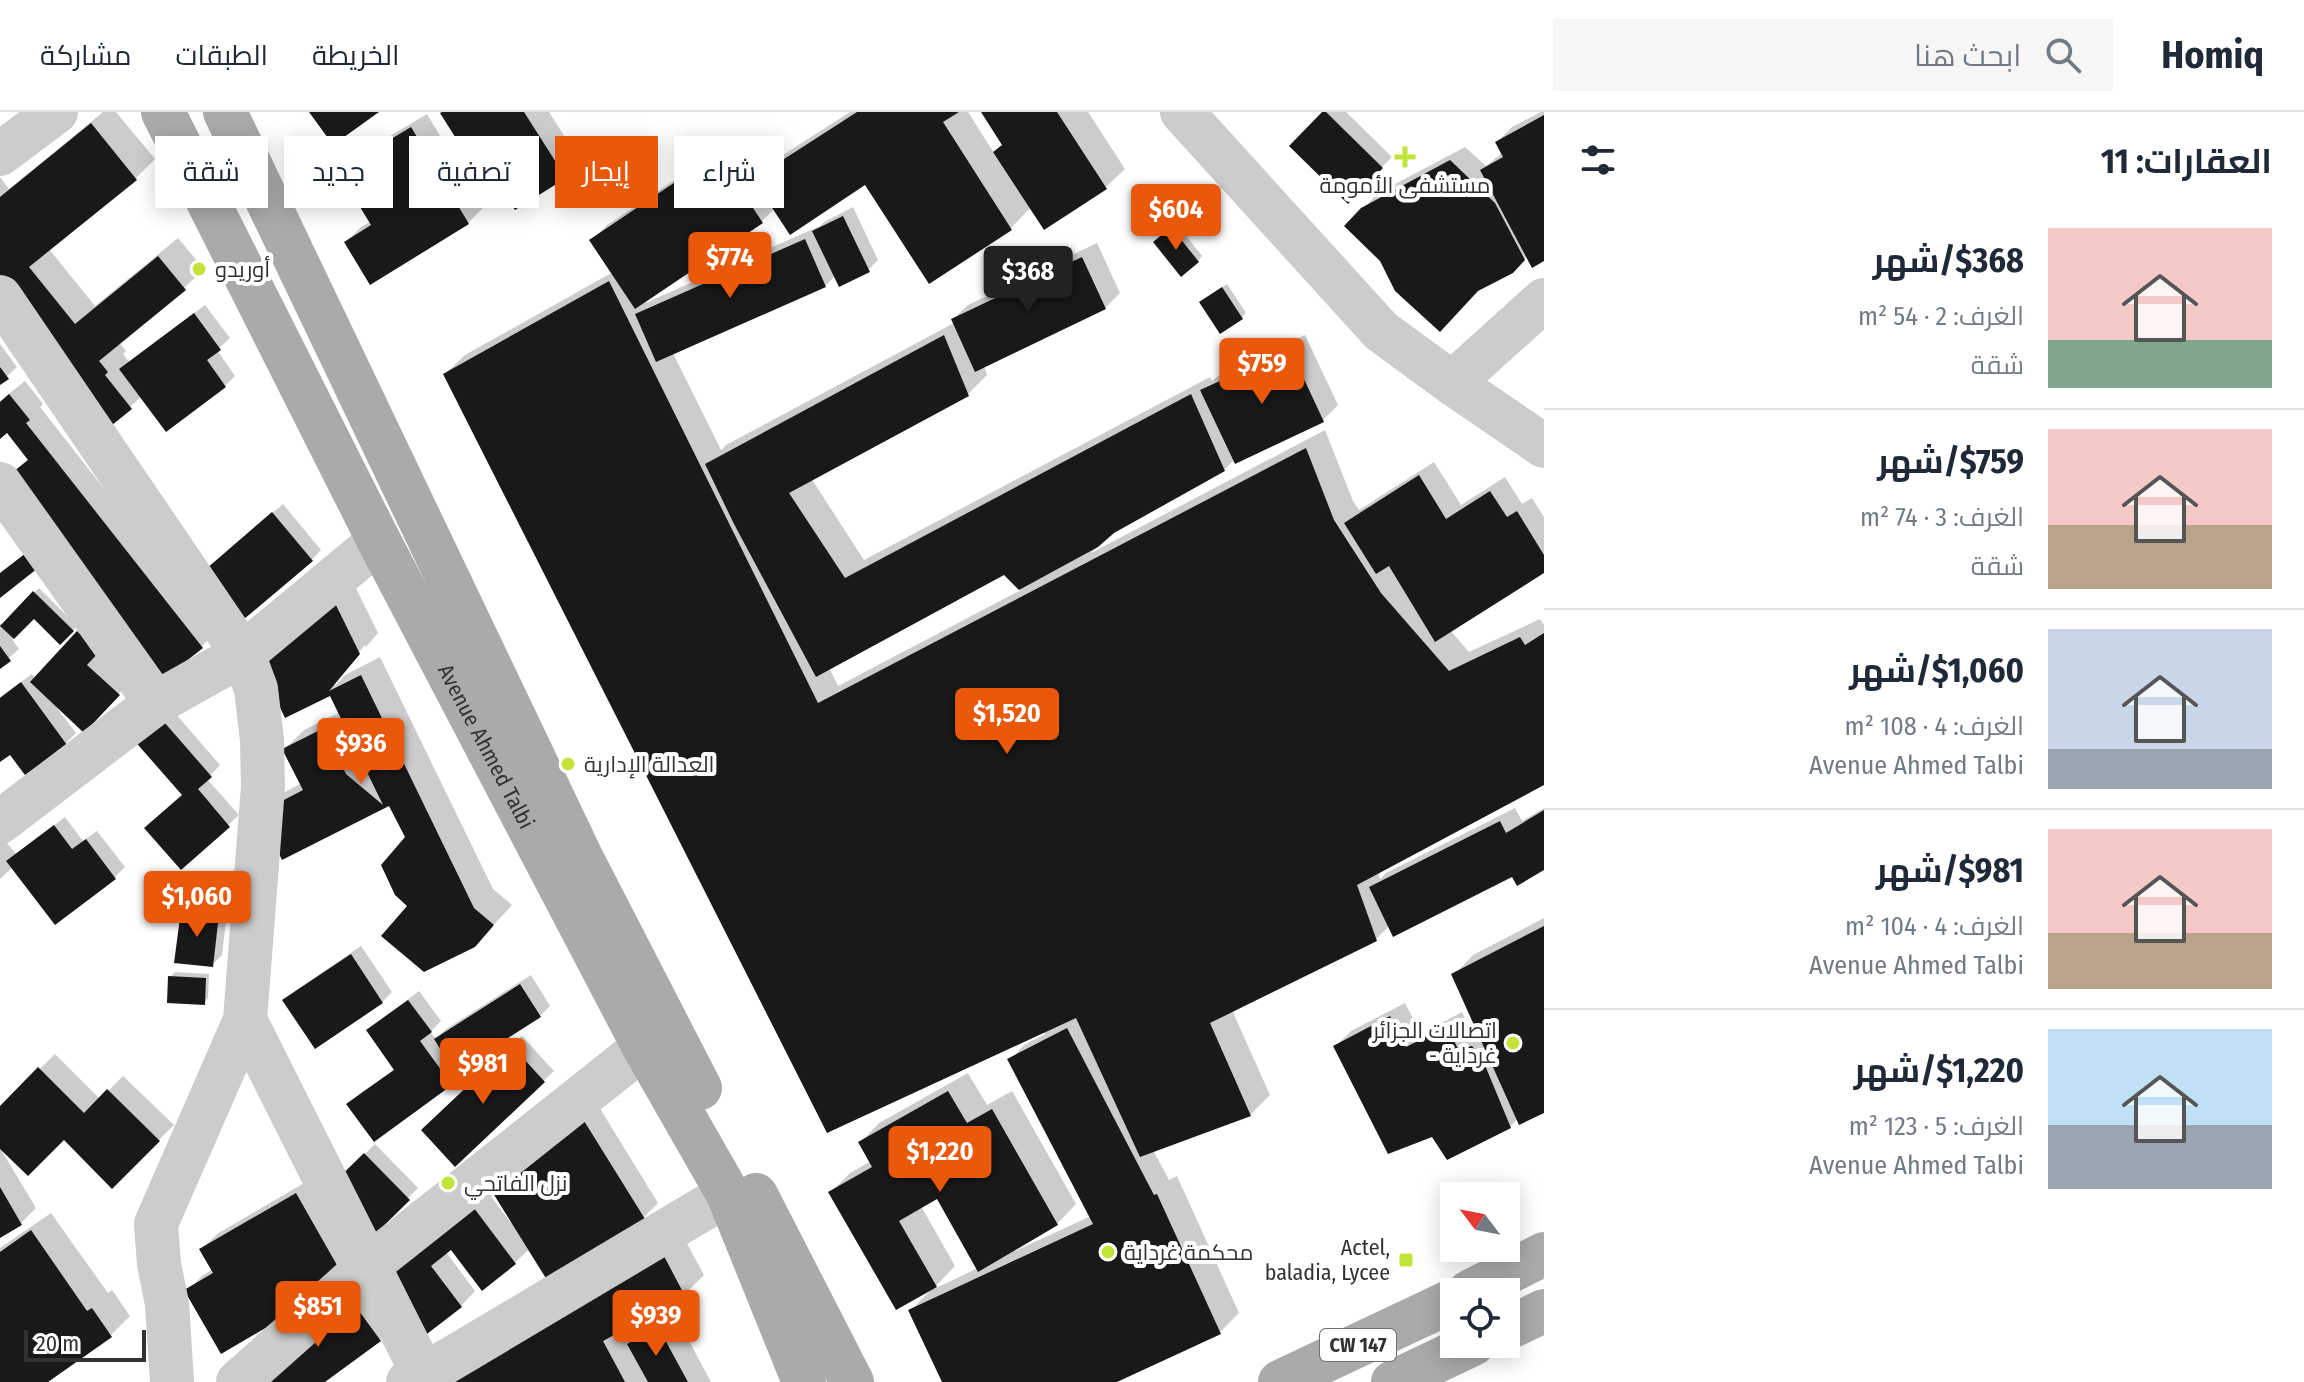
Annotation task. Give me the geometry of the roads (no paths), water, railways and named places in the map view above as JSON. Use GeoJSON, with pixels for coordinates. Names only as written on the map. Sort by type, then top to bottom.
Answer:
{"type":"FeatureCollection","features":[{"type":"Feature","properties":{"kind":"main road","name":"Avenue Ahmed Talbi"},"geometry":{"type":"LineString","coordinates":[[163,112],[379,541],[644,1047],[728,1194],[804,1382]]}},
{"type":"Feature","properties":{"kind":"main road"},"geometry":{"type":"LineString","coordinates":[[225,112],[581,857],[852,1382]]}},
{"type":"Feature","properties":{"kind":"main road"},"geometry":{"type":"LineString","coordinates":[[1497,1278],[1544,1254]]}},
{"type":"Feature","properties":{"kind":"main road","name":"CW 147"},"geometry":{"type":"LineString","coordinates":[[1280,1382],[1440,1307]]}},
{"type":"Feature","properties":{"kind":"main road"},"geometry":{"type":"LineString","coordinates":[[1520,1322],[1544,1311]]}},
{"type":"Feature","properties":{"kind":"main road","name":"CW 147"},"geometry":{"type":"LineString","coordinates":[[1393,1382],[1444,1358]]}},
{"type":"Feature","properties":{"kind":"street"},"geometry":{"type":"LineString","coordinates":[[0,154],[56,112]]}},
{"type":"Feature","properties":{"kind":"street"},"geometry":{"type":"LineString","coordinates":[[1182,112],[1381,331],[1544,446]]}},
{"type":"Feature","properties":{"kind":"street"},"geometry":{"type":"LineString","coordinates":[[0,297],[243,654],[256,689],[263,787],[245,1020],[156,1224],[159,1264],[167,1304],[172,1382]]}},
{"type":"Feature","properties":{"kind":"street"},"geometry":{"type":"LineString","coordinates":[[1452,383],[1544,300]]}},
{"type":"Feature","properties":{"kind":"street"},"geometry":{"type":"LineString","coordinates":[[0,484],[156,703]]}},
{"type":"Feature","properties":{"kind":"street"},"geometry":{"type":"LineString","coordinates":[[0,822],[156,703],[243,654],[379,541]]}},
{"type":"Feature","properties":{"kind":"street"},"geometry":{"type":"LineString","coordinates":[[245,1020],[368,1266],[419,1380],[728,1194]]}},
{"type":"Feature","properties":{"kind":"street"},"geometry":{"type":"LineString","coordinates":[[238,1382],[368,1266],[644,1047]]}},
{"type":"Feature","properties":{"kind":"place","name":"مستشفى الأمومة"},"geometry":{"type":"Point","coordinates":[1405,157]}},
{"type":"Feature","properties":{"kind":"place","name":"أوريدو"},"geometry":{"type":"Point","coordinates":[199,269]}},
{"type":"Feature","properties":{"kind":"place","name":"العدالة الإدارية"},"geometry":{"type":"Point","coordinates":[568,764]}},
{"type":"Feature","properties":{"kind":"place","name":"اتصالات الجزائر - غرداية"},"geometry":{"type":"Point","coordinates":[1513,1043]}},
{"type":"Feature","properties":{"kind":"place","name":"نزل الفاتحي"},"geometry":{"type":"Point","coordinates":[448,1183]}},
{"type":"Feature","properties":{"kind":"place","name":"محكمة غرداية"},"geometry":{"type":"Point","coordinates":[1108,1252]}},
{"type":"Feature","properties":{"kind":"place","name":"Actel, baladia, Lycee"},"geometry":{"type":"Point","coordinates":[1406,1260]}}]}
